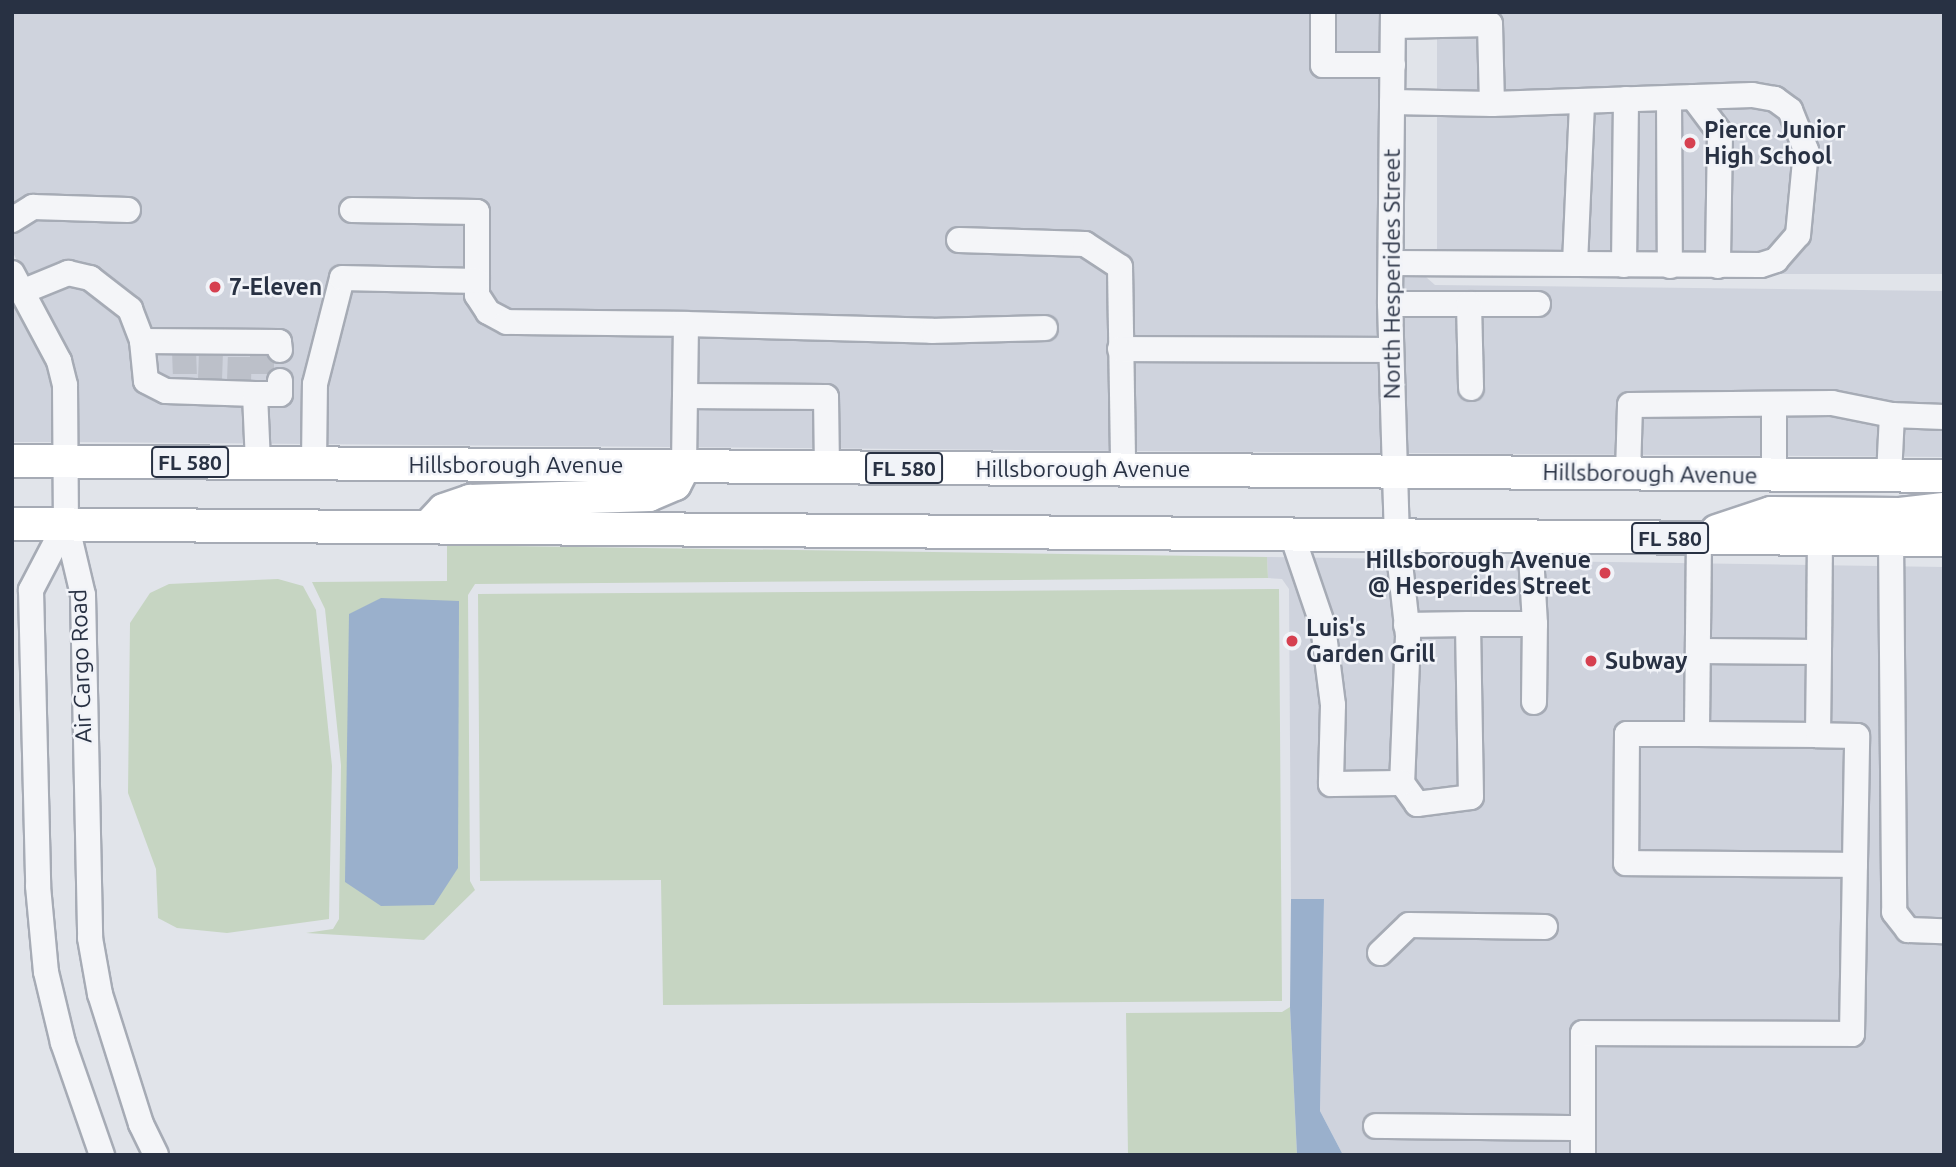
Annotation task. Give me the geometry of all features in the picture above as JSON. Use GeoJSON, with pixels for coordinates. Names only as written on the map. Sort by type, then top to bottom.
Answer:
{"type":"FeatureCollection","features":[{"type":"Feature","properties":{"kind":"main road","name":"Hillsborough Avenue"},"geometry":{"type":"LineString","coordinates":[[12,461],[1944,476]]}},
{"type":"Feature","properties":{"kind":"main road"},"geometry":{"type":"LineString","coordinates":[[428,527],[444,510],[470,501],[649,495],[676,484],[684,466]]}},
{"type":"Feature","properties":{"kind":"main road"},"geometry":{"type":"LineString","coordinates":[[1699,538],[1771,513],[1900,514],[1944,509]]}},
{"type":"Feature","properties":{"kind":"main road","name":"FL 580"},"geometry":{"type":"LineString","coordinates":[[12,523],[1944,540]]}},
{"type":"Feature","properties":{"kind":"street"},"geometry":{"type":"LineString","coordinates":[[1323,12],[1323,65],[1393,65]]}},
{"type":"Feature","properties":{"kind":"street"},"geometry":{"type":"LineString","coordinates":[[1393,19],[1498,18],[1492,104]]}},
{"type":"Feature","properties":{"kind":"street","name":"North Hesperides Street"},"geometry":{"type":"LineString","coordinates":[[1393,19],[1390,304],[1396,536],[1406,625],[1402,783]]}},
{"type":"Feature","properties":{"kind":"street"},"geometry":{"type":"LineString","coordinates":[[1391,263],[1761,265],[1787,251],[1798,235],[1802,216],[1806,150],[1790,110],[1775,99],[1752,95],[1492,104],[1392,102]]}},
{"type":"Feature","properties":{"kind":"street"},"geometry":{"type":"LineString","coordinates":[[1670,265],[1681,97]]}},
{"type":"Feature","properties":{"kind":"street"},"geometry":{"type":"LineString","coordinates":[[1681,97],[1720,133],[1718,266]]}},
{"type":"Feature","properties":{"kind":"street"},"geometry":{"type":"LineString","coordinates":[[1624,265],[1626,99]]}},
{"type":"Feature","properties":{"kind":"street"},"geometry":{"type":"LineString","coordinates":[[1575,264],[1582,101]]}},
{"type":"Feature","properties":{"kind":"street"},"geometry":{"type":"LineString","coordinates":[[12,220],[33,207],[128,211]]}},
{"type":"Feature","properties":{"kind":"street"},"geometry":{"type":"LineString","coordinates":[[352,210],[477,212],[477,295],[488,312],[507,322],[932,331],[1045,328]]}},
{"type":"Feature","properties":{"kind":"street"},"geometry":{"type":"LineString","coordinates":[[959,240],[1085,244],[1120,267],[1122,469]]}},
{"type":"Feature","properties":{"kind":"street"},"geometry":{"type":"LineString","coordinates":[[66,523],[65,384],[59,361],[18,282],[68,273],[90,278],[130,309],[142,341],[146,381],[166,391],[184,386],[256,387],[258,463]]}},
{"type":"Feature","properties":{"kind":"street"},"geometry":{"type":"LineString","coordinates":[[314,463],[315,384],[342,278],[477,281]]}},
{"type":"Feature","properties":{"kind":"street"},"geometry":{"type":"LineString","coordinates":[[1390,304],[1538,304]]}},
{"type":"Feature","properties":{"kind":"street"},"geometry":{"type":"LineString","coordinates":[[1469,304],[1471,388]]}},
{"type":"Feature","properties":{"kind":"street"},"geometry":{"type":"LineString","coordinates":[[684,466],[685,324]]}},
{"type":"Feature","properties":{"kind":"street"},"geometry":{"type":"LineString","coordinates":[[142,341],[257,347]]}},
{"type":"Feature","properties":{"kind":"street"},"geometry":{"type":"LineString","coordinates":[[1120,349],[1391,350]]}},
{"type":"Feature","properties":{"kind":"street"},"geometry":{"type":"LineString","coordinates":[[685,396],[826,397],[827,467]]}},
{"type":"Feature","properties":{"kind":"street"},"geometry":{"type":"LineString","coordinates":[[1628,473],[1630,405],[1774,407],[1832,403],[1892,415],[1944,417]]}},
{"type":"Feature","properties":{"kind":"street"},"geometry":{"type":"LineString","coordinates":[[1774,407],[1774,475]]}},
{"type":"Feature","properties":{"kind":"street"},"geometry":{"type":"LineString","coordinates":[[1889,476],[1892,415]]}},
{"type":"Feature","properties":{"kind":"street","name":"Air Cargo Road"},"geometry":{"type":"LineString","coordinates":[[66,523],[31,590],[38,886],[46,972],[63,1044],[102,1155]]}},
{"type":"Feature","properties":{"kind":"street","name":"Air Cargo Road"},"geometry":{"type":"LineString","coordinates":[[66,523],[83,595],[90,938],[100,995],[141,1124],[156,1155]]}},
{"type":"Feature","properties":{"kind":"street"},"geometry":{"type":"LineString","coordinates":[[1292,535],[1323,626],[1333,705],[1331,784],[1402,783],[1417,804],[1471,797],[1468,624]]}},
{"type":"Feature","properties":{"kind":"street"},"geometry":{"type":"LineString","coordinates":[[1530,537],[1535,624],[1534,702]]}},
{"type":"Feature","properties":{"kind":"street"},"geometry":{"type":"LineString","coordinates":[[1697,734],[1699,538]]}},
{"type":"Feature","properties":{"kind":"street"},"geometry":{"type":"LineString","coordinates":[[1818,735],[1820,539]]}},
{"type":"Feature","properties":{"kind":"street"},"geometry":{"type":"LineString","coordinates":[[1891,539],[1894,912],[1908,930],[1944,931]]}},
{"type":"Feature","properties":{"kind":"street"},"geometry":{"type":"LineString","coordinates":[[1406,625],[1535,624]]}},
{"type":"Feature","properties":{"kind":"street"},"geometry":{"type":"LineString","coordinates":[[1699,651],[1819,652]]}},
{"type":"Feature","properties":{"kind":"street"},"geometry":{"type":"LineString","coordinates":[[1583,1155],[1584,1033],[1852,1034],[1855,865],[1857,736],[1627,734],[1626,863],[1855,865]]}},
{"type":"Feature","properties":{"kind":"street"},"geometry":{"type":"LineString","coordinates":[[1380,953],[1409,925],[1545,927]]}},
{"type":"Feature","properties":{"kind":"street"},"geometry":{"type":"LineString","coordinates":[[1376,1126],[1583,1128]]}},
{"type":"Feature","properties":{"kind":"shaded area"},"geometry":{"type":"Polygon","coordinates":[[[12,12],[1383,12],[1383,453],[76,442],[69,358],[12,251],[12,12]]]}},
{"type":"Feature","properties":{"kind":"shaded area","name":"Pierce Junior High School"},"geometry":{"type":"Polygon","coordinates":[[[1437,12],[1944,12],[1944,274],[1437,274],[1437,12]]]}},
{"type":"Feature","properties":{"kind":"shaded area"},"geometry":{"type":"Polygon","coordinates":[[[1402,249],[1426,249],[1426,277],[1435,285],[1944,291],[1944,457],[1405,453],[1402,249]]]}},
{"type":"Feature","properties":{"kind":"shaded area"},"geometry":{"type":"Polygon","coordinates":[[[12,299],[49,366],[54,386],[54,442],[12,442],[12,299]]]}},
{"type":"Feature","properties":{"kind":"shaded area"},"geometry":{"type":"Polygon","coordinates":[[[1267,557],[1944,567],[1944,1155],[1343,1155],[1320,1111],[1324,899],[1291,899],[1289,589],[1282,579],[1268,578],[1267,557]]]}},
{"type":"Feature","properties":{"kind":"green space"},"geometry":{"type":"Polygon","coordinates":[[[447,545],[1267,557],[1268,578],[475,584],[468,595],[470,881],[475,890],[424,940],[306,933],[333,929],[339,919],[341,765],[325,609],[312,582],[447,581],[447,545]]]}},
{"type":"Feature","properties":{"kind":"green space"},"geometry":{"type":"Polygon","coordinates":[[[278,579],[303,586],[316,610],[332,766],[329,919],[227,933],[177,928],[158,918],[156,869],[128,793],[130,623],[150,593],[169,584],[278,579]]]}},
{"type":"Feature","properties":{"kind":"green space"},"geometry":{"type":"Polygon","coordinates":[[[1279,589],[1282,1001],[663,1005],[661,880],[480,881],[478,594],[1279,589]]]}},
{"type":"Feature","properties":{"kind":"green space"},"geometry":{"type":"Polygon","coordinates":[[[1290,1007],[1297,1155],[1128,1155],[1126,1013],[1282,1012],[1290,1007]]]}},
{"type":"Feature","properties":{"kind":"water"},"geometry":{"type":"Polygon","coordinates":[[[381,598],[459,601],[458,868],[434,905],[381,906],[345,882],[349,614],[381,598]]]}},
{"type":"Feature","properties":{"kind":"water"},"geometry":{"type":"Polygon","coordinates":[[[1291,899],[1324,899],[1320,1111],[1343,1155],[1297,1155],[1290,1007],[1291,899]]]}},
{"type":"Feature","properties":{"kind":"tunnel"},"geometry":{"type":"LineString","coordinates":[[184,350],[185,380]]}},
{"type":"Feature","properties":{"kind":"tunnel"},"geometry":{"type":"LineString","coordinates":[[210,380],[211,350]]}},
{"type":"Feature","properties":{"kind":"tunnel"},"geometry":{"type":"LineString","coordinates":[[239,381],[240,350]]}},
{"type":"Feature","properties":{"kind":"tunnel"},"geometry":{"type":"LineString","coordinates":[[262,350],[262,381]]}},
{"type":"Feature","properties":{"kind":"place","name":"Pierce Junior High School"},"geometry":{"type":"Point","coordinates":[1690,143]}},
{"type":"Feature","properties":{"kind":"place","name":"7-Eleven"},"geometry":{"type":"Point","coordinates":[215,287]}},
{"type":"Feature","properties":{"kind":"place","name":"Hillsborough Avenue @ Hesperides Street"},"geometry":{"type":"Point","coordinates":[1605,573]}},
{"type":"Feature","properties":{"kind":"place","name":"Luis's Garden Grill"},"geometry":{"type":"Point","coordinates":[1292,641]}},
{"type":"Feature","properties":{"kind":"place","name":"Subway"},"geometry":{"type":"Point","coordinates":[1591,661]}}]}
